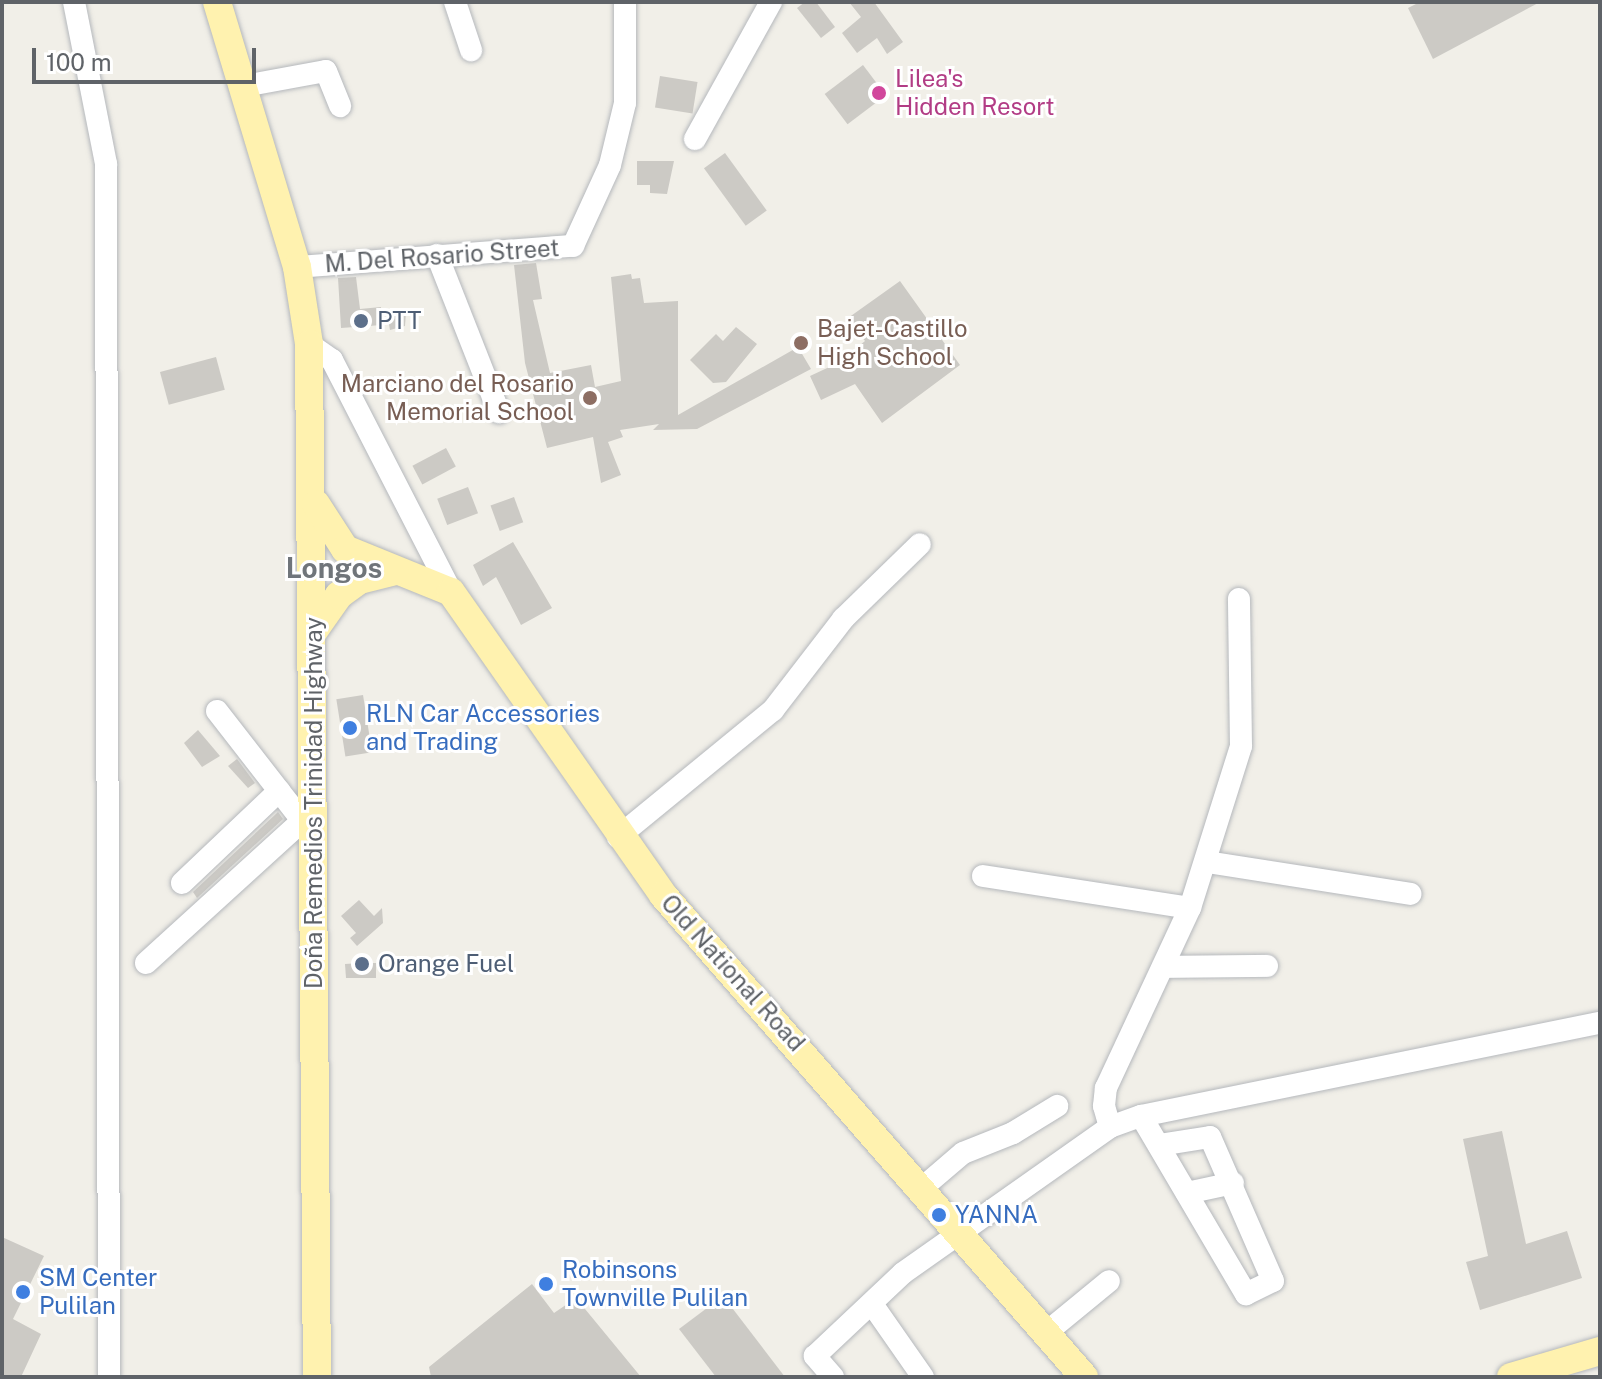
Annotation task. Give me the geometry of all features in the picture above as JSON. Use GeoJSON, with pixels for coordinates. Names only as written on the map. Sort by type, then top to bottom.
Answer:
{"type":"FeatureCollection","features":[{"type":"Feature","properties":{"kind":"main road","name":"Doña Remedios Trinidad Highway"},"geometry":{"type":"LineString","coordinates":[[217,2],[297,267],[309,344],[313,632],[307,816],[317,1377]]}},
{"type":"Feature","properties":{"kind":"main road"},"geometry":{"type":"LineString","coordinates":[[313,499],[345,549],[451,592]]}},
{"type":"Feature","properties":{"kind":"main road"},"geometry":{"type":"LineString","coordinates":[[313,632],[339,595],[360,580],[395,571]]}},
{"type":"Feature","properties":{"kind":"main road","name":"Old National Road"},"geometry":{"type":"LineString","coordinates":[[451,592],[618,837],[663,895],[1084,1377]]}},
{"type":"Feature","properties":{"kind":"main road"},"geometry":{"type":"LineString","coordinates":[[1511,1377],[1600,1351]]}},
{"type":"Feature","properties":{"kind":"street"},"geometry":{"type":"LineString","coordinates":[[74,2],[106,164],[109,1377]]}},
{"type":"Feature","properties":{"kind":"street"},"geometry":{"type":"LineString","coordinates":[[455,2],[471,50]]}},
{"type":"Feature","properties":{"kind":"street","name":"M. Del Rosario Street"},"geometry":{"type":"LineString","coordinates":[[297,267],[573,246],[610,165],[625,103],[625,2]]}},
{"type":"Feature","properties":{"kind":"street"},"geometry":{"type":"LineString","coordinates":[[695,139],[771,2]]}},
{"type":"Feature","properties":{"kind":"street"},"geometry":{"type":"LineString","coordinates":[[244,86],[326,71],[340,106]]}},
{"type":"Feature","properties":{"kind":"street"},"geometry":{"type":"LineString","coordinates":[[437,255],[499,412]]}},
{"type":"Feature","properties":{"kind":"street"},"geometry":{"type":"LineString","coordinates":[[309,344],[332,360],[451,592]]}},
{"type":"Feature","properties":{"kind":"street"},"geometry":{"type":"LineString","coordinates":[[618,837],[773,710],[843,619],[920,544]]}},
{"type":"Feature","properties":{"kind":"street"},"geometry":{"type":"LineString","coordinates":[[1110,1127],[1104,1106],[1106,1088],[1190,908],[1207,862],[1241,746],[1239,599]]}},
{"type":"Feature","properties":{"kind":"street"},"geometry":{"type":"LineString","coordinates":[[146,963],[307,816],[279,791],[217,711]]}},
{"type":"Feature","properties":{"kind":"street"},"geometry":{"type":"LineString","coordinates":[[182,883],[279,791]]}},
{"type":"Feature","properties":{"kind":"street"},"geometry":{"type":"LineString","coordinates":[[1207,862],[1411,894]]}},
{"type":"Feature","properties":{"kind":"street"},"geometry":{"type":"LineString","coordinates":[[983,876],[1190,908]]}},
{"type":"Feature","properties":{"kind":"street"},"geometry":{"type":"LineString","coordinates":[[1165,967],[1267,966]]}},
{"type":"Feature","properties":{"kind":"street"},"geometry":{"type":"LineString","coordinates":[[833,1377],[815,1356],[872,1304],[958,1230],[1110,1127],[1141,1116],[1600,1023]]}},
{"type":"Feature","properties":{"kind":"street"},"geometry":{"type":"LineString","coordinates":[[922,1188],[963,1153],[1013,1133],[1057,1106]]}},
{"type":"Feature","properties":{"kind":"street"},"geometry":{"type":"LineString","coordinates":[[1141,1116],[1246,1294],[1273,1281],[1233,1183],[1210,1137],[1159,1145]]}},
{"type":"Feature","properties":{"kind":"street"},"geometry":{"type":"LineString","coordinates":[[1187,1193],[1233,1183]]}},
{"type":"Feature","properties":{"kind":"street"},"geometry":{"type":"LineString","coordinates":[[1215,1240],[1252,1229]]}},
{"type":"Feature","properties":{"kind":"street"},"geometry":{"type":"LineString","coordinates":[[1047,1332],[1109,1281]]}},
{"type":"Feature","properties":{"kind":"street"},"geometry":{"type":"LineString","coordinates":[[872,1304],[923,1377]]}},
{"type":"Feature","properties":{"kind":"building"},"geometry":{"type":"Polygon","coordinates":[[[805,2],[816,2],[835,27],[821,38],[797,8],[805,2]]]}},
{"type":"Feature","properties":{"kind":"building"},"geometry":{"type":"Polygon","coordinates":[[[849,2],[874,2],[903,42],[887,54],[877,38],[857,53],[842,33],[861,17],[849,2]]]}},
{"type":"Feature","properties":{"kind":"building"},"geometry":{"type":"Polygon","coordinates":[[[1420,2],[1540,2],[1433,59],[1408,8],[1420,2]]]}},
{"type":"Feature","properties":{"kind":"building"},"geometry":{"type":"Polygon","coordinates":[[[863,65],[886,95],[848,124],[825,94],[863,65]]]}},
{"type":"Feature","properties":{"kind":"building"},"geometry":{"type":"Polygon","coordinates":[[[660,76],[698,82],[693,114],[655,108],[660,76]]]}},
{"type":"Feature","properties":{"kind":"building"},"geometry":{"type":"Polygon","coordinates":[[[725,153],[767,210],[746,226],[704,168],[725,153]]]}},
{"type":"Feature","properties":{"kind":"building"},"geometry":{"type":"Polygon","coordinates":[[[637,161],[674,161],[667,194],[650,193],[650,185],[637,185],[637,161]]]}},
{"type":"Feature","properties":{"kind":"building"},"geometry":{"type":"Polygon","coordinates":[[[536,263],[542,299],[533,300],[550,373],[591,365],[595,387],[621,381],[611,277],[631,274],[632,279],[640,278],[644,303],[678,301],[678,415],[798,347],[811,369],[697,429],[653,430],[659,424],[620,430],[623,437],[608,442],[621,475],[601,483],[593,437],[547,448],[525,363],[514,265],[536,263]]]}},
{"type":"Feature","properties":{"kind":"building"},"geometry":{"type":"Polygon","coordinates":[[[356,277],[360,309],[381,307],[382,325],[341,328],[338,278],[356,277]]]}},
{"type":"Feature","properties":{"kind":"building"},"geometry":{"type":"Polygon","coordinates":[[[900,281],[960,365],[882,423],[855,384],[821,400],[810,376],[840,362],[865,341],[848,318],[900,281]]]}},
{"type":"Feature","properties":{"kind":"building"},"geometry":{"type":"Polygon","coordinates":[[[406,312],[405,326],[390,330],[387,313],[406,312]]]}},
{"type":"Feature","properties":{"kind":"building"},"geometry":{"type":"Polygon","coordinates":[[[736,327],[757,344],[726,382],[713,383],[690,360],[716,334],[723,341],[736,327]]]}},
{"type":"Feature","properties":{"kind":"building"},"geometry":{"type":"Polygon","coordinates":[[[216,357],[225,390],[169,405],[160,372],[216,357]]]}},
{"type":"Feature","properties":{"kind":"building"},"geometry":{"type":"Polygon","coordinates":[[[446,448],[456,467],[422,484],[412,466],[446,448]]]}},
{"type":"Feature","properties":{"kind":"building"},"geometry":{"type":"Polygon","coordinates":[[[468,487],[478,513],[447,525],[437,499],[468,487]]]}},
{"type":"Feature","properties":{"kind":"building"},"geometry":{"type":"Polygon","coordinates":[[[514,497],[523,522],[500,531],[491,506],[514,497]]]}},
{"type":"Feature","properties":{"kind":"building"},"geometry":{"type":"Polygon","coordinates":[[[513,542],[552,608],[521,625],[496,577],[483,586],[473,565],[513,542]]]}},
{"type":"Feature","properties":{"kind":"building"},"geometry":{"type":"Polygon","coordinates":[[[363,695],[372,752],[345,757],[336,699],[363,695]]]}},
{"type":"Feature","properties":{"kind":"building"},"geometry":{"type":"Polygon","coordinates":[[[198,730],[220,756],[202,767],[184,743],[198,730]]]}},
{"type":"Feature","properties":{"kind":"building"},"geometry":{"type":"Polygon","coordinates":[[[237,759],[255,783],[248,788],[228,766],[237,759]]]}},
{"type":"Feature","properties":{"kind":"building"},"geometry":{"type":"Polygon","coordinates":[[[278,812],[283,819],[197,898],[193,892],[278,812]]]}},
{"type":"Feature","properties":{"kind":"building"},"geometry":{"type":"Polygon","coordinates":[[[359,900],[374,916],[382,908],[383,923],[357,946],[350,938],[356,933],[341,916],[359,900]]]}},
{"type":"Feature","properties":{"kind":"building"},"geometry":{"type":"Polygon","coordinates":[[[376,963],[376,978],[346,978],[345,964],[376,963]]]}},
{"type":"Feature","properties":{"kind":"building"},"geometry":{"type":"Polygon","coordinates":[[[1502,1131],[1526,1244],[1567,1231],[1582,1278],[1480,1310],[1466,1262],[1488,1256],[1463,1139],[1502,1131]]]}},
{"type":"Feature","properties":{"kind":"building"},"geometry":{"type":"Polygon","coordinates":[[[2,1237],[44,1256],[13,1319],[41,1334],[21,1377],[2,1377],[2,1237]]]}},
{"type":"Feature","properties":{"kind":"building"},"geometry":{"type":"Polygon","coordinates":[[[532,1284],[554,1313],[576,1298],[641,1377],[431,1377],[429,1367],[532,1284]]]}},
{"type":"Feature","properties":{"kind":"building"},"geometry":{"type":"Polygon","coordinates":[[[723,1296],[785,1377],[716,1377],[679,1329],[723,1296]]]}},
{"type":"Feature","properties":{"kind":"place","name":"Lilea's Hidden Resort"},"geometry":{"type":"Point","coordinates":[879,93]}},
{"type":"Feature","properties":{"kind":"place","name":"PTT"},"geometry":{"type":"Point","coordinates":[361,321]}},
{"type":"Feature","properties":{"kind":"place","name":"Bajet-Castillo High School"},"geometry":{"type":"Point","coordinates":[801,343]}},
{"type":"Feature","properties":{"kind":"place","name":"Marciano del Rosario Memorial School"},"geometry":{"type":"Point","coordinates":[590,398]}},
{"type":"Feature","properties":{"kind":"place","name":"RLN Car Accessories and Trading"},"geometry":{"type":"Point","coordinates":[350,728]}},
{"type":"Feature","properties":{"kind":"place","name":"Orange Fuel"},"geometry":{"type":"Point","coordinates":[362,964]}},
{"type":"Feature","properties":{"kind":"place","name":"YANNA"},"geometry":{"type":"Point","coordinates":[939,1215]}},
{"type":"Feature","properties":{"kind":"place","name":"Robinsons Townville Pulilan"},"geometry":{"type":"Point","coordinates":[546,1284]}},
{"type":"Feature","properties":{"kind":"place","name":"SM Center Pulilan"},"geometry":{"type":"Point","coordinates":[23,1292]}},
{"type":"Feature","properties":{"kind":"district","name":"Longos"},"geometry":{"type":"Point","coordinates":[334,568]}}]}
